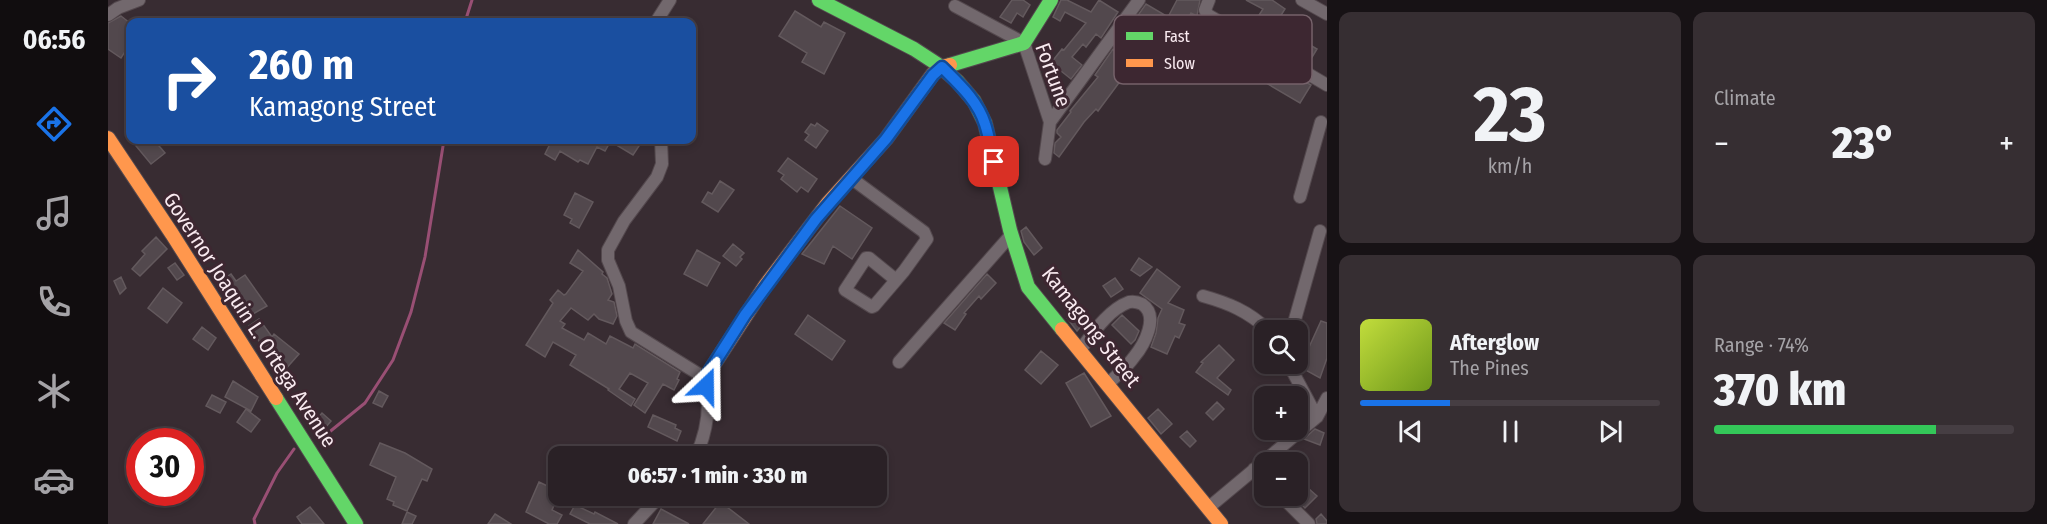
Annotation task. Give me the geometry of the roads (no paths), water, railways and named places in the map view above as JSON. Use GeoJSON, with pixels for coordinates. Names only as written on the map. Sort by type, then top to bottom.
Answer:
{"type":"FeatureCollection","features":[{"type":"Feature","properties":{"kind":"street"},"geometry":{"type":"LineString","coordinates":[[108,15],[118,8],[139,0]]}},
{"type":"Feature","properties":{"kind":"street"},"geometry":{"type":"LineString","coordinates":[[659,18],[670,0]]}},
{"type":"Feature","properties":{"kind":"street","name":"Kamagong Street"},"geometry":{"type":"LineString","coordinates":[[819,0],[942,67],[967,93],[979,109],[985,124],[1019,266],[1028,287],[1221,524]]}},
{"type":"Feature","properties":{"kind":"street"},"geometry":{"type":"LineString","coordinates":[[700,446],[705,433],[707,410],[705,378],[765,286],[828,203],[876,152],[933,75],[942,67],[1024,43],[1051,0]]}},
{"type":"Feature","properties":{"kind":"street"},"geometry":{"type":"LineString","coordinates":[[1128,15],[1139,0]]}},
{"type":"Feature","properties":{"kind":"street"},"geometry":{"type":"LineString","coordinates":[[1208,15],[1205,10],[1209,0]]}},
{"type":"Feature","properties":{"kind":"street"},"geometry":{"type":"LineString","coordinates":[[1302,0],[1327,14]]}},
{"type":"Feature","properties":{"kind":"street","name":"Fortune"},"geometry":{"type":"LineString","coordinates":[[955,6],[1024,43],[1050,122],[1045,159]]}},
{"type":"Feature","properties":{"kind":"street"},"geometry":{"type":"LineString","coordinates":[[1050,122],[1114,34]]}},
{"type":"Feature","properties":{"kind":"street"},"geometry":{"type":"LineString","coordinates":[[1312,76],[1327,85]]}},
{"type":"Feature","properties":{"kind":"street"},"geometry":{"type":"LineString","coordinates":[[1300,197],[1321,122]]}},
{"type":"Feature","properties":{"kind":"street","name":"Governor Joaquin L. Ortega Avenue"},"geometry":{"type":"LineString","coordinates":[[108,138],[172,234],[356,524]]}},
{"type":"Feature","properties":{"kind":"street"},"geometry":{"type":"LineString","coordinates":[[662,144],[661,170],[610,242],[608,260],[619,286],[628,328],[631,332],[705,378]]}},
{"type":"Feature","properties":{"kind":"street"},"geometry":{"type":"LineString","coordinates":[[1314,152],[1327,157]]}},
{"type":"Feature","properties":{"kind":"street"},"geometry":{"type":"LineString","coordinates":[[851,178],[926,235],[927,239],[896,280]]}},
{"type":"Feature","properties":{"kind":"street"},"geometry":{"type":"LineString","coordinates":[[1295,320],[1320,231]]}},
{"type":"Feature","properties":{"kind":"street"},"geometry":{"type":"LineString","coordinates":[[899,362],[1011,235]]}},
{"type":"Feature","properties":{"kind":"street"},"geometry":{"type":"LineString","coordinates":[[1203,296],[1228,303],[1255,320]]}},
{"type":"Feature","properties":{"kind":"street"},"geometry":{"type":"LineString","coordinates":[[1080,350],[1097,327],[1117,309],[1135,301],[1148,309],[1151,314],[1145,339],[1134,358],[1108,384]]}},
{"type":"Feature","properties":{"kind":"street"},"geometry":{"type":"LineString","coordinates":[[1293,374],[1299,388],[1322,419]]}},
{"type":"Feature","properties":{"kind":"street"},"geometry":{"type":"LineString","coordinates":[[1278,452],[1322,419],[1327,398]]}},
{"type":"Feature","properties":{"kind":"street"},"geometry":{"type":"LineString","coordinates":[[1208,508],[1254,470]]}},
{"type":"Feature","properties":{"kind":"street"},"geometry":{"type":"LineString","coordinates":[[641,522],[653,506]]}},
{"type":"Feature","properties":{"kind":"street"},"geometry":{"type":"LineString","coordinates":[[1291,506],[1309,524]]}},
{"type":"Feature","properties":{"kind":"waterway"},"geometry":{"type":"LineString","coordinates":[[466,18],[472,0]]}},
{"type":"Feature","properties":{"kind":"waterway"},"geometry":{"type":"LineString","coordinates":[[322,438],[365,403],[393,360],[411,312],[425,257],[443,144]]}},
{"type":"Feature","properties":{"kind":"waterway"},"geometry":{"type":"LineString","coordinates":[[255,524],[254,519],[277,473],[294,449]]}}]}
